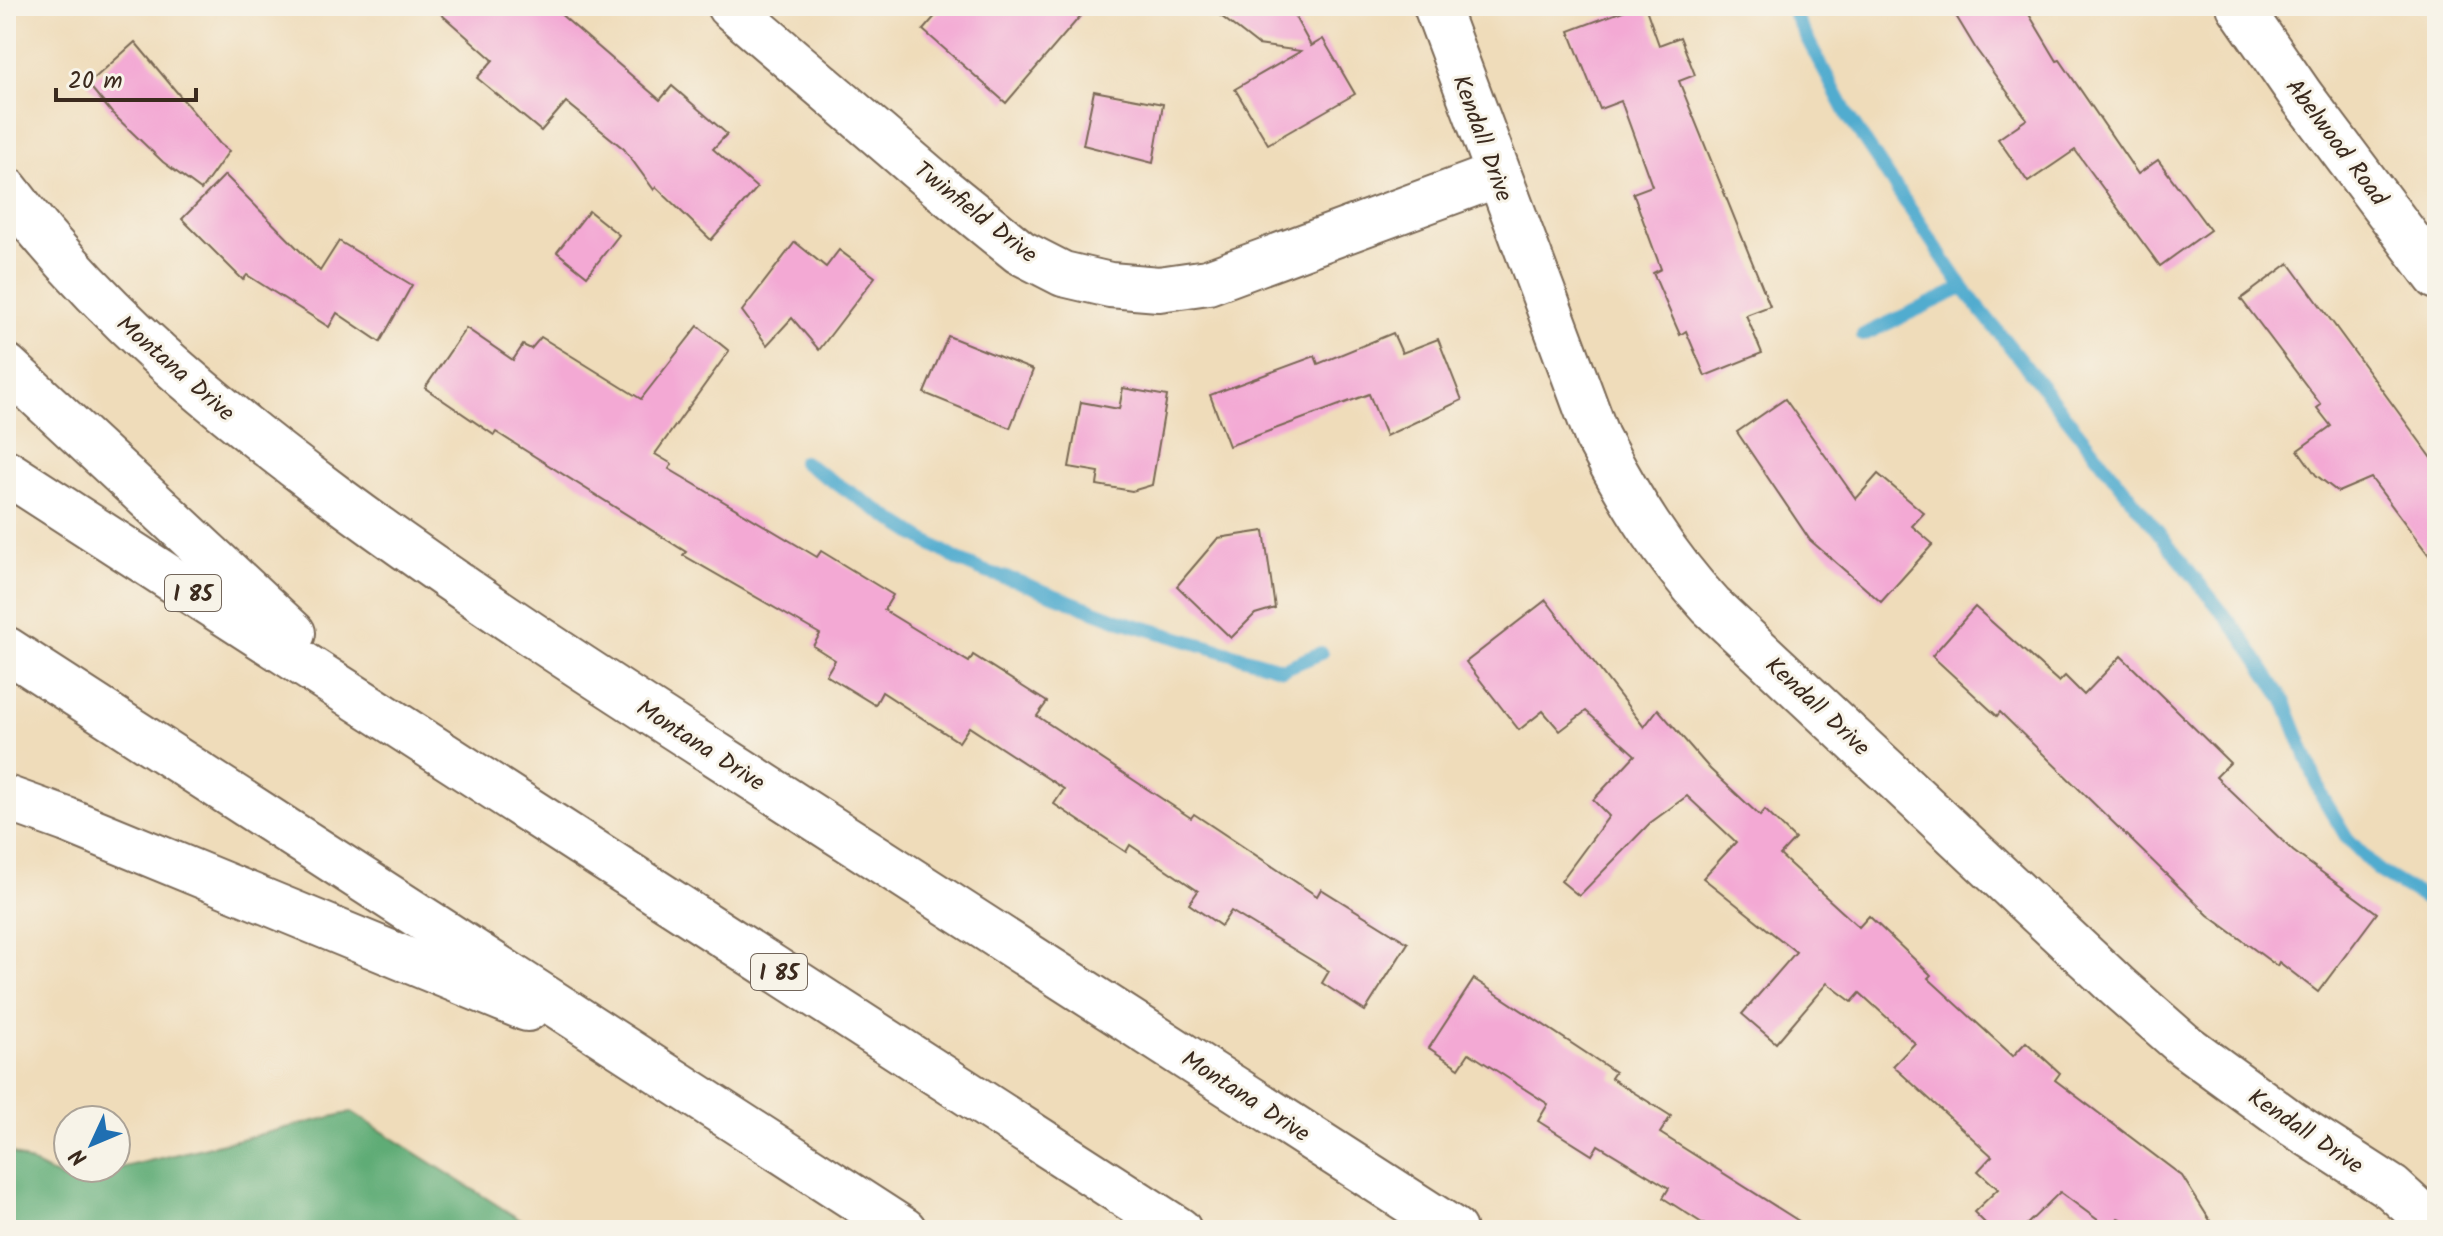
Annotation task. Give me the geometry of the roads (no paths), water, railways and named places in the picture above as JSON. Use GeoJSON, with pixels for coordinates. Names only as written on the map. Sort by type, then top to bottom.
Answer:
{"type":"FeatureCollection","features":[{"type":"Feature","properties":{"kind":"main road","name":"Twinfield Drive"},"geometry":{"type":"LineString","coordinates":[[729,6],[1020,252],[1063,274],[1110,285],[1159,289],[1208,282],[1497,175]]}},
{"type":"Feature","properties":{"kind":"main road","name":"Kendall Drive"},"geometry":{"type":"LineString","coordinates":[[1436,6],[1597,437],[1627,496],[1652,535],[1690,583],[2036,911],[2184,1045],[2291,1123],[2392,1188],[2437,1229]]}},
{"type":"Feature","properties":{"kind":"main road","name":"Abelwood Road"},"geometry":{"type":"LineString","coordinates":[[2239,6],[2302,97],[2437,277]]}},
{"type":"Feature","properties":{"kind":"main road","name":"Montana Drive"},"geometry":{"type":"LineString","coordinates":[[6,189],[40,235],[131,331],[259,439],[386,533],[575,664],[1454,1230]]}},
{"type":"Feature","properties":{"kind":"main road"},"geometry":{"type":"LineString","coordinates":[[6,366],[380,713]]}},
{"type":"Feature","properties":{"kind":"main road","name":"I 85"},"geometry":{"type":"LineString","coordinates":[[6,472],[1179,1230]]}},
{"type":"Feature","properties":{"kind":"main road"},"geometry":{"type":"LineString","coordinates":[[6,649],[904,1230]]}},
{"type":"Feature","properties":{"kind":"main road"},"geometry":{"type":"LineString","coordinates":[[6,798],[67,820],[626,1050]]}},
{"type":"Feature","properties":{"kind":"waterway"},"geometry":{"type":"LineString","coordinates":[[1790,6],[1848,116],[1963,288],[2242,637],[2285,702],[2322,796],[2347,838],[2379,871],[2437,906]]}},
{"type":"Feature","properties":{"kind":"waterway"},"geometry":{"type":"LineString","coordinates":[[1863,335],[1963,288]]}},
{"type":"Feature","properties":{"kind":"waterway"},"geometry":{"type":"LineString","coordinates":[[803,462],[916,535],[958,560],[986,572],[1121,621],[1283,669],[1321,653]]}}]}
